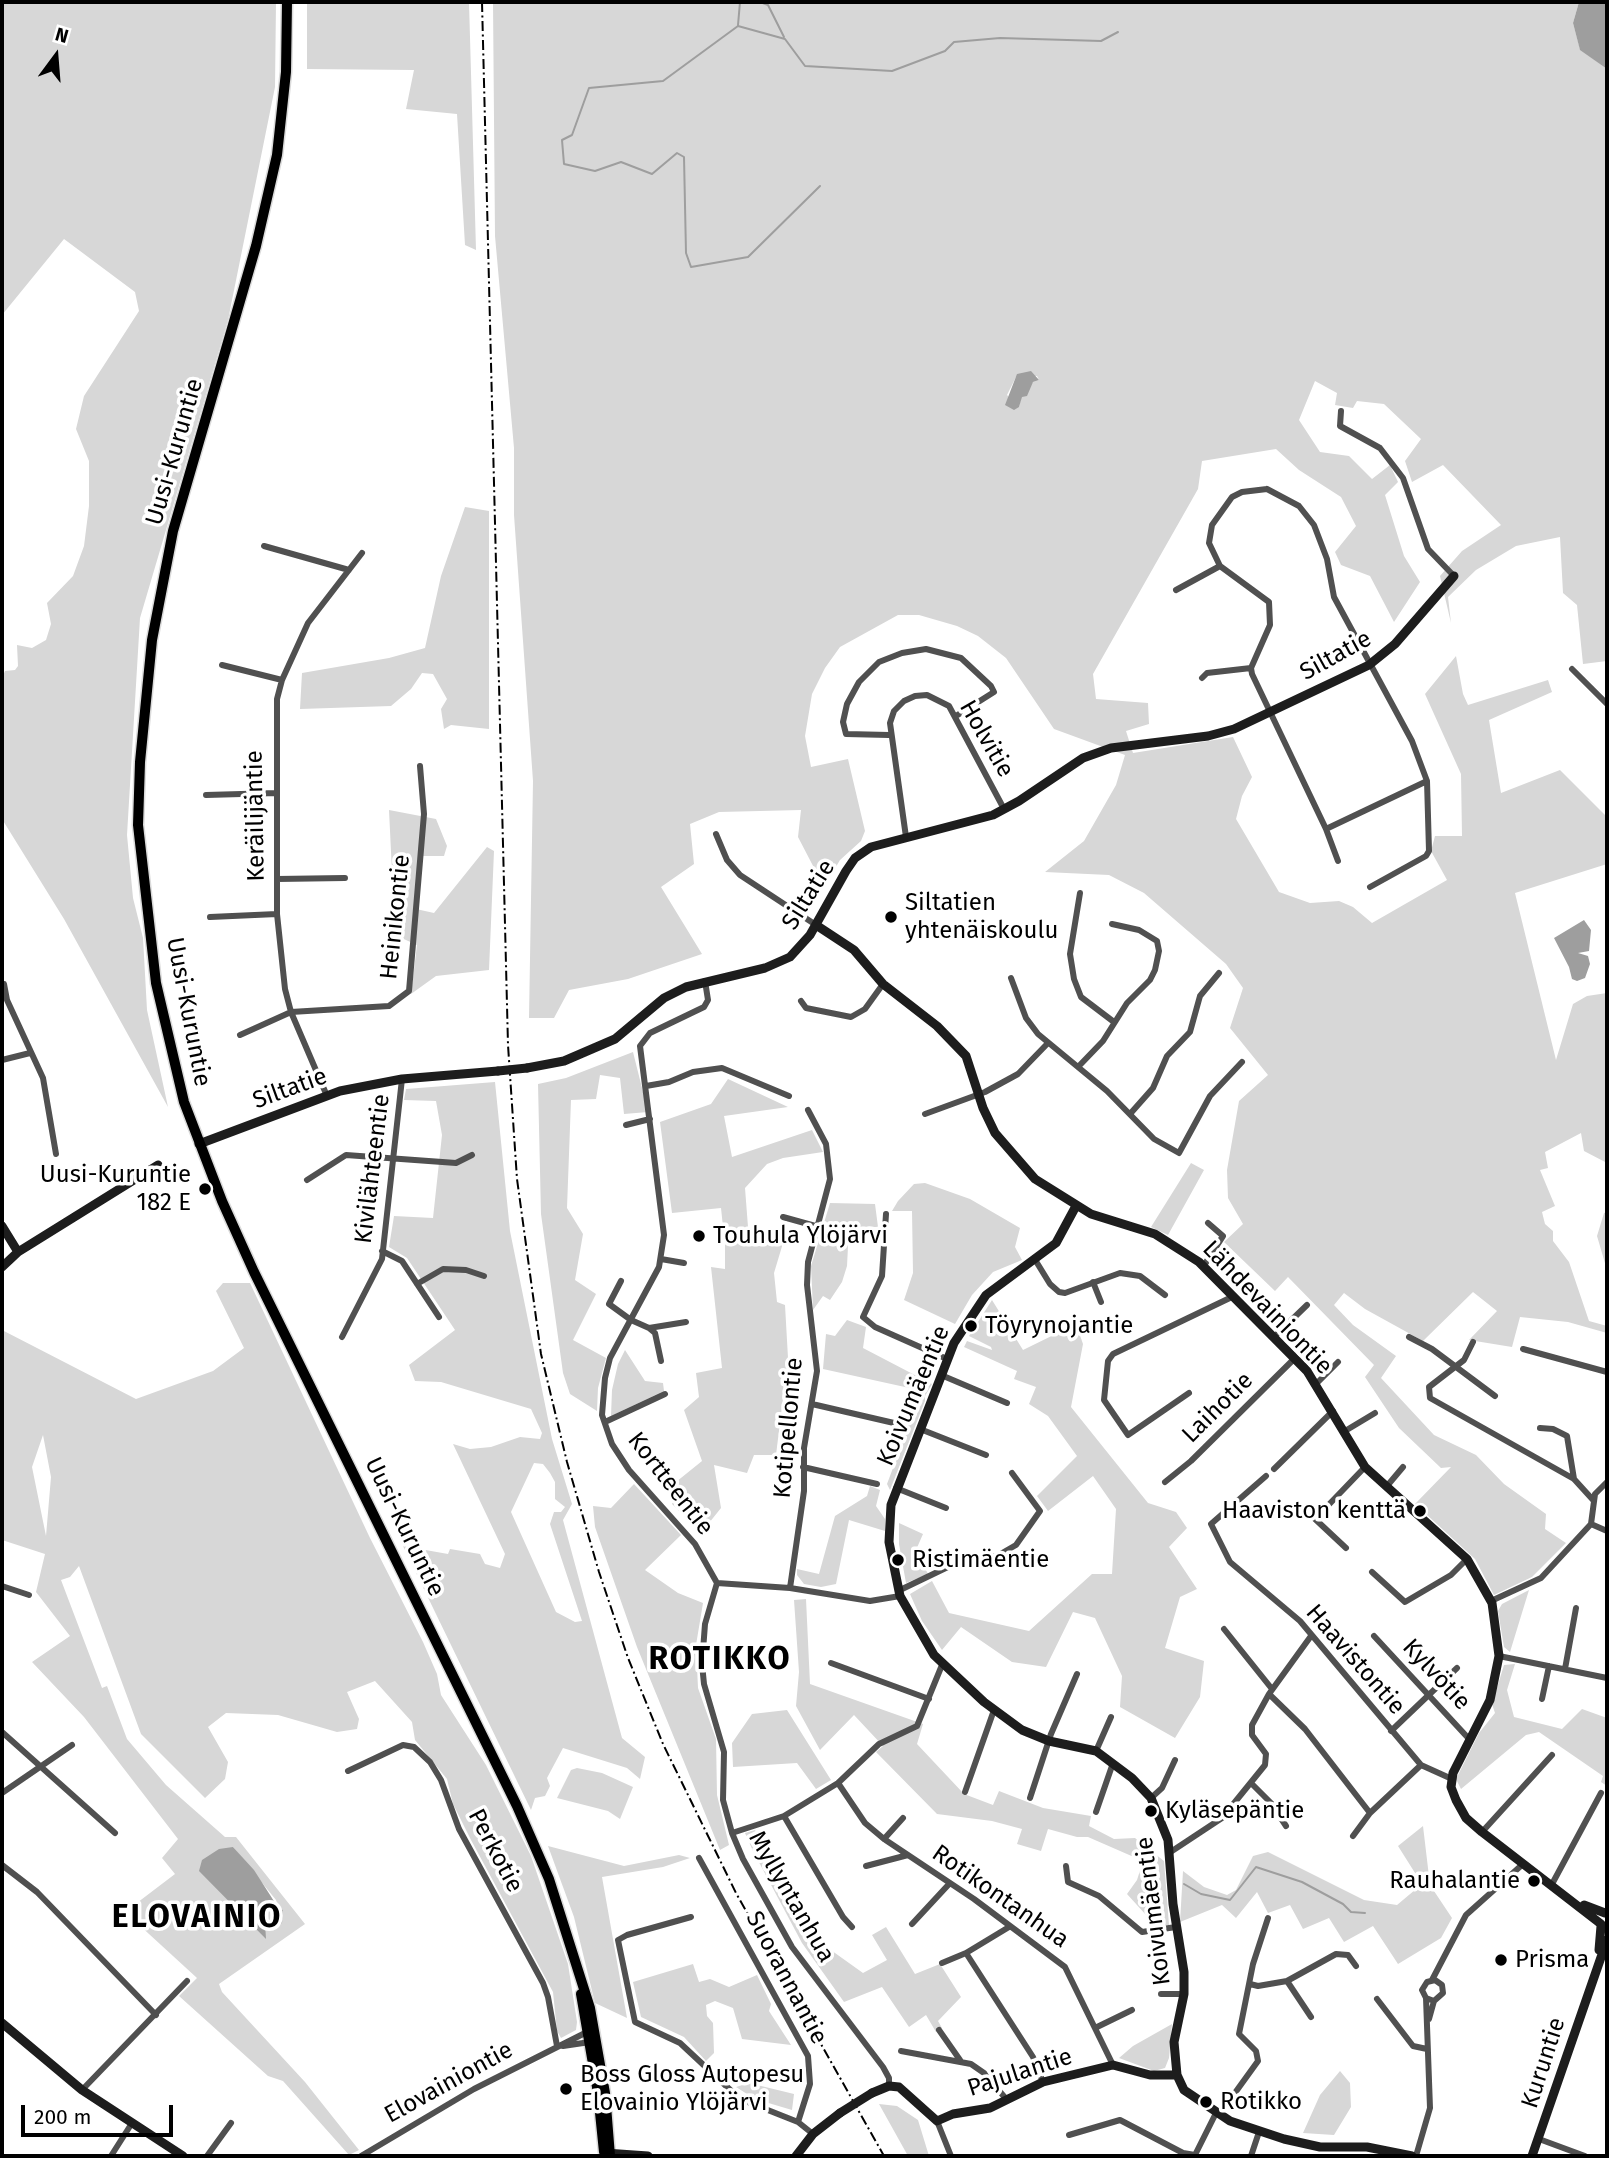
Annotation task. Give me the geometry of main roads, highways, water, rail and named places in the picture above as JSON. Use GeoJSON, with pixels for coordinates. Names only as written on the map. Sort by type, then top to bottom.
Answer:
{"type":"FeatureCollection","features":[{"type":"Feature","properties":{"kind":"main road","name":"Uusi-Kuruntie"},"geometry":{"type":"LineString","coordinates":[[287,2],[286,72],[277,155],[256,246],[165,565],[152,640],[140,762],[138,825],[156,983],[176,1071],[199,1144],[254,1272],[550,1879],[578,1962],[605,2092],[607,2154]]}},
{"type":"Feature","properties":{"kind":"waterway"},"geometry":{"type":"LineString","coordinates":[[738,25],[740,2]]}},
{"type":"Feature","properties":{"kind":"waterway"},"geometry":{"type":"LineString","coordinates":[[760,2],[768,5],[784,37]]}},
{"type":"Feature","properties":{"kind":"waterway"},"geometry":{"type":"LineString","coordinates":[[820,186],[748,257],[691,267],[686,253],[684,157],[677,153],[652,174],[621,162],[595,171],[564,164],[562,140],[572,135],[589,88],[663,81],[738,26],[785,39],[805,66],[892,71],[945,51],[954,42],[1000,38],[1101,41],[1118,32]]}},
{"type":"Feature","properties":{"kind":"waterway"},"geometry":{"type":"LineString","coordinates":[[1184,1884],[1201,1894],[1230,1900],[1256,1867],[1302,1882],[1343,1904],[1351,1912],[1365,1913]]}},
{"type":"Feature","properties":{"kind":"railway"},"geometry":{"type":"LineString","coordinates":[[482,2],[508,1045],[517,1179],[541,1354],[567,1462],[599,1572],[628,1658],[663,1744],[736,1893],[884,2156]]}},
{"type":"Feature","properties":{"kind":"place","name":"Siltatien yhtenäiskoulu"},"geometry":{"type":"Point","coordinates":[891,917]}},
{"type":"Feature","properties":{"kind":"place","name":"Uusi-Kuruntie 182 E"},"geometry":{"type":"Point","coordinates":[205,1189]}},
{"type":"Feature","properties":{"kind":"place","name":"Touhula Ylöjärvi"},"geometry":{"type":"Point","coordinates":[699,1236]}},
{"type":"Feature","properties":{"kind":"place","name":"Töyrynojantie"},"geometry":{"type":"Point","coordinates":[971,1326]}},
{"type":"Feature","properties":{"kind":"place","name":"Haaviston kenttä"},"geometry":{"type":"Point","coordinates":[1420,1511]}},
{"type":"Feature","properties":{"kind":"place","name":"Ristimäentie"},"geometry":{"type":"Point","coordinates":[898,1560]}},
{"type":"Feature","properties":{"kind":"place","name":"Kyläsepäntie"},"geometry":{"type":"Point","coordinates":[1151,1811]}},
{"type":"Feature","properties":{"kind":"place","name":"Rauhalantie"},"geometry":{"type":"Point","coordinates":[1534,1881]}},
{"type":"Feature","properties":{"kind":"place","name":"Prisma"},"geometry":{"type":"Point","coordinates":[1501,1960]}},
{"type":"Feature","properties":{"kind":"place","name":"Boss Gloss Autopesu Elovainio Ylöjärvi"},"geometry":{"type":"Point","coordinates":[566,2089]}},
{"type":"Feature","properties":{"kind":"place","name":"Rotikko"},"geometry":{"type":"Point","coordinates":[1206,2102]}},
{"type":"Feature","properties":{"kind":"district","name":"ROTIKKO"},"geometry":{"type":"Point","coordinates":[720,1660]}},
{"type":"Feature","properties":{"kind":"district","name":"ELOVAINIO"},"geometry":{"type":"Point","coordinates":[197,1918]}}]}
